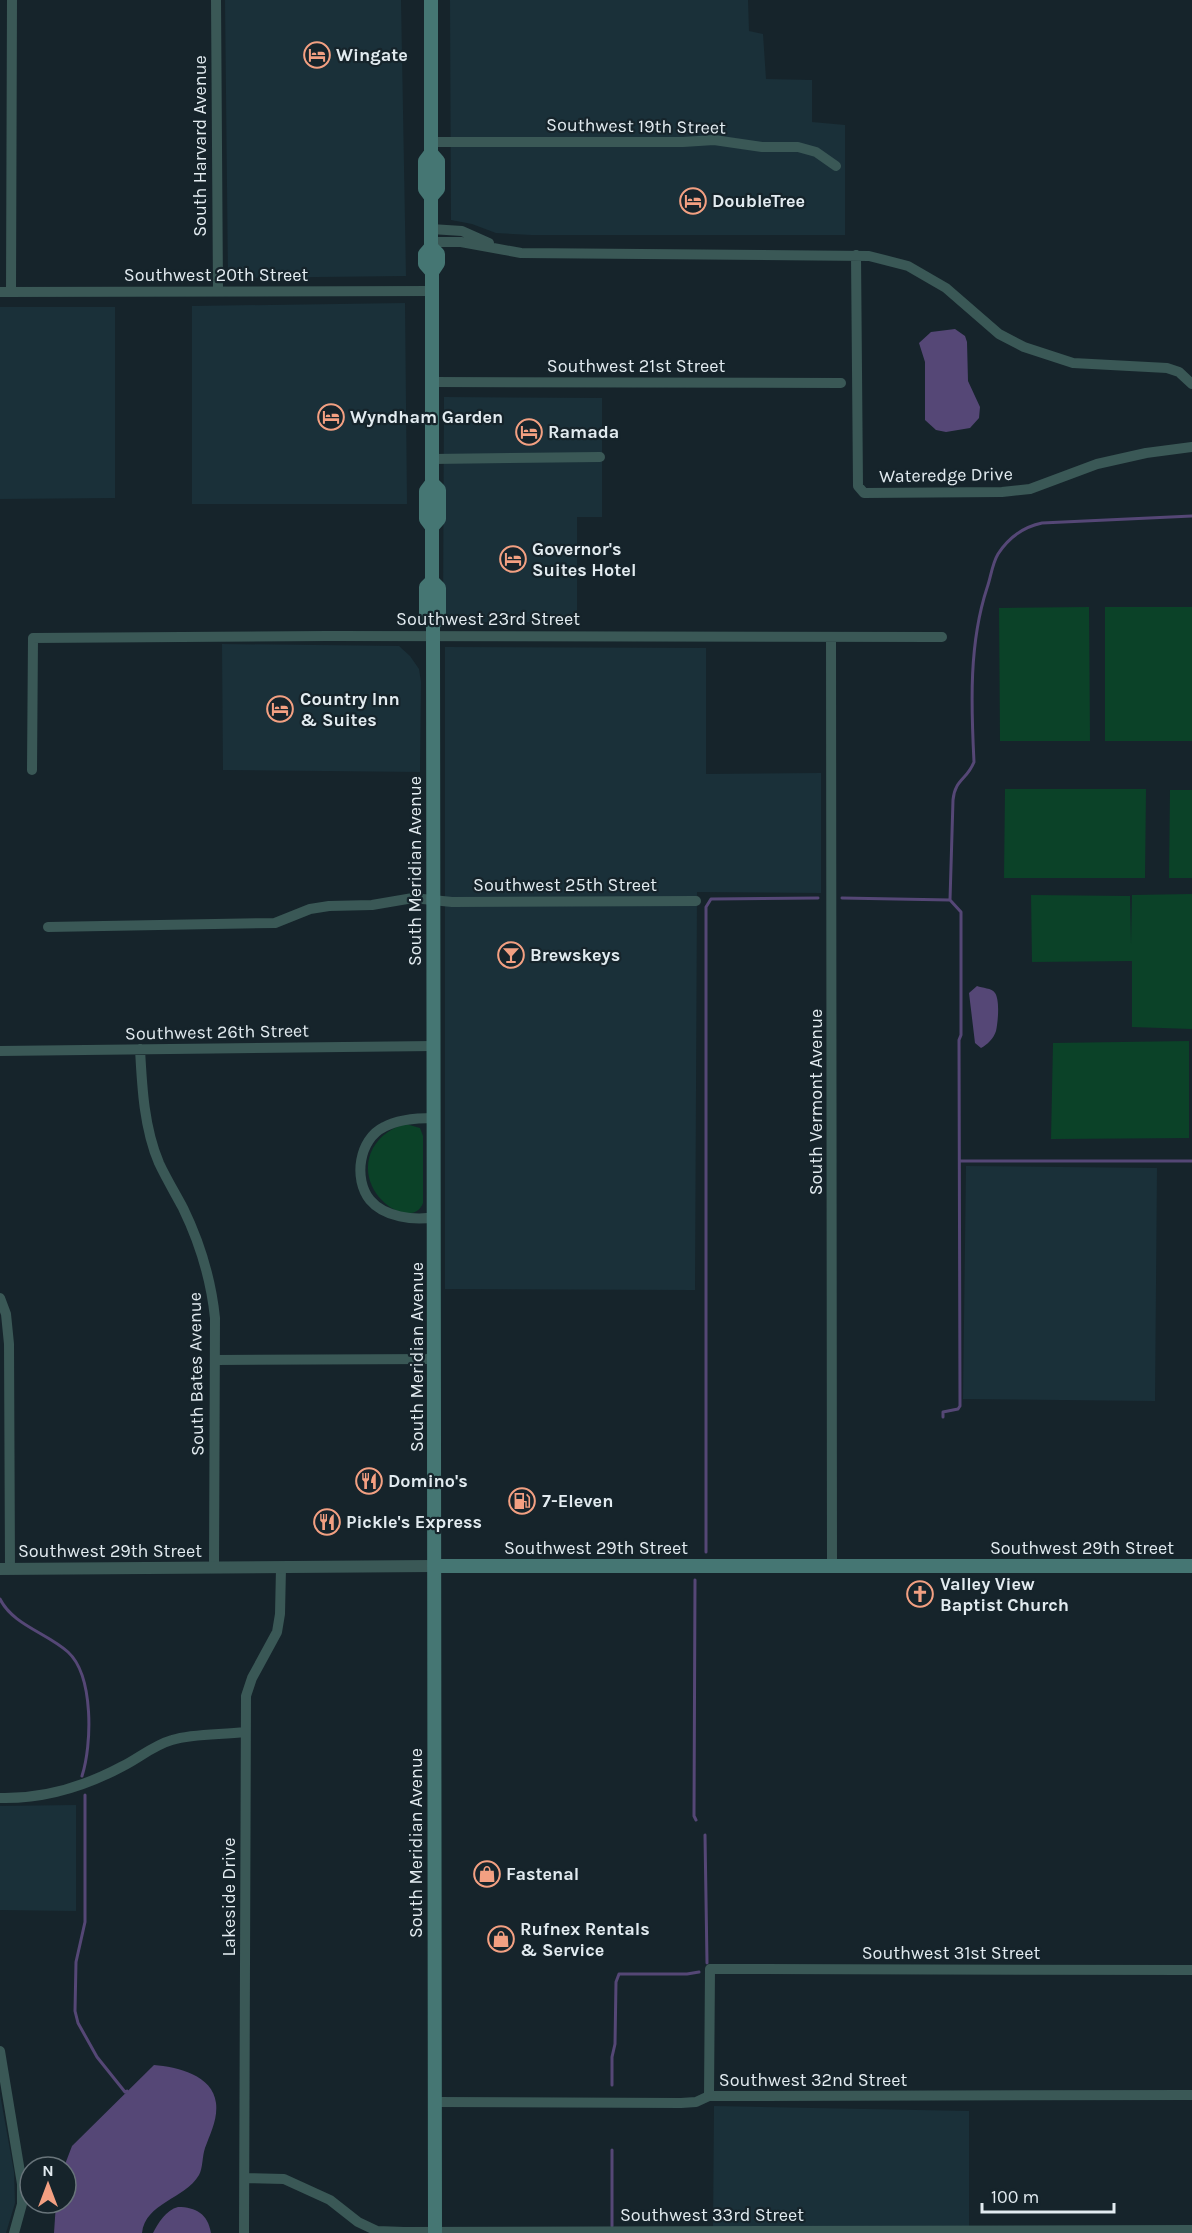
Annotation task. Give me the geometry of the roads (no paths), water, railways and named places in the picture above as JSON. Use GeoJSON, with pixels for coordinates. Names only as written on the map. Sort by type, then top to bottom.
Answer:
{"type":"FeatureCollection","features":[{"type":"Feature","properties":{"kind":"main road","name":"South Meridian Avenue"},"geometry":{"type":"LineString","coordinates":[[430,0],[431,148],[425,161],[425,189],[431,197],[431,239],[425,254],[425,264],[432,272],[432,483],[426,491],[426,519],[432,527],[432,581],[426,587],[426,615],[433,630],[435,2232]]}},
{"type":"Feature","properties":{"kind":"main road","name":"Southwest 29th Street"},"geometry":{"type":"LineString","coordinates":[[434,1566],[1192,1566]]}},
{"type":"Feature","properties":{"kind":"street"},"geometry":{"type":"LineString","coordinates":[[5,292],[12,0]]}},
{"type":"Feature","properties":{"kind":"street","name":"South Harvard Avenue"},"geometry":{"type":"LineString","coordinates":[[216,0],[218,291]]}},
{"type":"Feature","properties":{"kind":"street","name":"Southwest 19th Street"},"geometry":{"type":"LineString","coordinates":[[431,148],[714,140],[762,147],[798,147],[816,152],[836,166]]}},
{"type":"Feature","properties":{"kind":"street"},"geometry":{"type":"LineString","coordinates":[[431,239],[521,253],[856,255],[888,260],[908,266],[946,288],[999,334],[1024,347],[1073,363],[1167,368],[1179,372],[1192,384]]}},
{"type":"Feature","properties":{"kind":"street","name":"Wateredge Drive"},"geometry":{"type":"LineString","coordinates":[[856,255],[858,486],[864,493],[1002,492],[1030,489],[1097,465],[1146,453],[1192,447]]}},
{"type":"Feature","properties":{"kind":"street","name":"Southwest 20th Street"},"geometry":{"type":"LineString","coordinates":[[5,292],[432,291]]}},
{"type":"Feature","properties":{"kind":"street","name":"Southwest 21st Street"},"geometry":{"type":"LineString","coordinates":[[432,382],[841,383]]}},
{"type":"Feature","properties":{"kind":"street"},"geometry":{"type":"LineString","coordinates":[[432,459],[600,458]]}},
{"type":"Feature","properties":{"kind":"street","name":"Southwest 23rd Street"},"geometry":{"type":"LineString","coordinates":[[32,770],[33,638],[433,630],[831,638],[942,637]]}},
{"type":"Feature","properties":{"kind":"street","name":"South Vermont Avenue"},"geometry":{"type":"LineString","coordinates":[[831,638],[832,1566]]}},
{"type":"Feature","properties":{"kind":"street","name":"Southwest 25th Street"},"geometry":{"type":"LineString","coordinates":[[48,927],[275,923],[310,909],[372,905],[413,898],[452,902],[696,901]]}},
{"type":"Feature","properties":{"kind":"street","name":"Southwest 26th Street"},"geometry":{"type":"LineString","coordinates":[[0,1051],[434,1046]]}},
{"type":"Feature","properties":{"kind":"street","name":"South Bates Avenue"},"geometry":{"type":"LineString","coordinates":[[140,1049],[146,1116],[159,1162],[183,1209],[203,1256],[212,1287],[216,1360],[213,1401],[214,1568]]}},
{"type":"Feature","properties":{"kind":"street"},"geometry":{"type":"LineString","coordinates":[[434,1118],[407,1120],[384,1126],[371,1137],[362,1155],[359,1176],[370,1200],[388,1213],[414,1219],[435,1217]]}},
{"type":"Feature","properties":{"kind":"street"},"geometry":{"type":"LineString","coordinates":[[0,1298],[6,1314],[9,1344],[5,1569]]}},
{"type":"Feature","properties":{"kind":"street"},"geometry":{"type":"LineString","coordinates":[[216,1360],[435,1359]]}},
{"type":"Feature","properties":{"kind":"street","name":"Southwest 29th Street"},"geometry":{"type":"LineString","coordinates":[[5,1569],[434,1566]]}},
{"type":"Feature","properties":{"kind":"street","name":"Lakeside Drive"},"geometry":{"type":"LineString","coordinates":[[244,2233],[246,1696],[252,1678],[277,1632],[280,1614],[281,1568]]}},
{"type":"Feature","properties":{"kind":"street"},"geometry":{"type":"LineString","coordinates":[[0,1798],[44,1796],[65,1791],[124,1766],[170,1740],[190,1736],[245,1732]]}},
{"type":"Feature","properties":{"kind":"street","name":"Southwest 31st Street"},"geometry":{"type":"LineString","coordinates":[[709,2096],[711,1969],[1192,1970]]}},
{"type":"Feature","properties":{"kind":"street"},"geometry":{"type":"LineString","coordinates":[[0,2051],[22,2184],[22,2204],[14,2233]]}},
{"type":"Feature","properties":{"kind":"street","name":"Southwest 32nd Street"},"geometry":{"type":"LineString","coordinates":[[435,2102],[681,2103],[696,2102],[709,2096],[1192,2095]]}},
{"type":"Feature","properties":{"kind":"street","name":"Southwest 33rd Street"},"geometry":{"type":"LineString","coordinates":[[245,2178],[284,2179],[307,2188],[330,2200],[358,2222],[377,2230],[435,2232],[1192,2230]]}},
{"type":"Feature","properties":{"kind":"waterway"},"geometry":{"type":"LineString","coordinates":[[943,1417],[943,1412],[958,1409],[960,1406],[961,912],[950,900],[953,800],[956,788],[974,762],[972,718],[974,652],[981,609],[998,554],[1012,538],[1029,527],[1042,523],[1192,516]]}},
{"type":"Feature","properties":{"kind":"waterway"},"geometry":{"type":"LineString","coordinates":[[706,1552],[706,907],[711,899],[818,898]]}},
{"type":"Feature","properties":{"kind":"waterway"},"geometry":{"type":"LineString","coordinates":[[842,898],[950,900]]}},
{"type":"Feature","properties":{"kind":"waterway"},"geometry":{"type":"LineString","coordinates":[[960,1161],[1192,1161]]}},
{"type":"Feature","properties":{"kind":"waterway"},"geometry":{"type":"LineString","coordinates":[[695,1580],[694,1816],[696,1820]]}},
{"type":"Feature","properties":{"kind":"waterway"},"geometry":{"type":"LineString","coordinates":[[0,1599],[13,1616],[68,1652],[83,1677],[89,1711],[89,1729],[82,1776]]}},
{"type":"Feature","properties":{"kind":"waterway"},"geometry":{"type":"LineString","coordinates":[[85,1795],[85,1922],[76,1962],[75,2011],[78,2023],[97,2057],[125,2092],[127,2091]]}},
{"type":"Feature","properties":{"kind":"waterway"},"geometry":{"type":"LineString","coordinates":[[705,1835],[707,1963]]}},
{"type":"Feature","properties":{"kind":"waterway"},"geometry":{"type":"LineString","coordinates":[[612,2085],[616,1982],[619,1974],[699,1972]]}},
{"type":"Feature","properties":{"kind":"waterway"},"geometry":{"type":"LineString","coordinates":[[612,2150],[612,2226]]}},
{"type":"Feature","properties":{"kind":"place","name":"Wingate"},"geometry":{"type":"Point","coordinates":[317,55]}},
{"type":"Feature","properties":{"kind":"place","name":"DoubleTree"},"geometry":{"type":"Point","coordinates":[693,201]}},
{"type":"Feature","properties":{"kind":"place","name":"Wyndham Garden"},"geometry":{"type":"Point","coordinates":[331,417]}},
{"type":"Feature","properties":{"kind":"place","name":"Ramada"},"geometry":{"type":"Point","coordinates":[529,432]}},
{"type":"Feature","properties":{"kind":"place","name":"Governor's Suites Hotel"},"geometry":{"type":"Point","coordinates":[513,559]}},
{"type":"Feature","properties":{"kind":"place","name":"Country Inn & Suites"},"geometry":{"type":"Point","coordinates":[280,709]}},
{"type":"Feature","properties":{"kind":"place","name":"Brewskeys"},"geometry":{"type":"Point","coordinates":[511,955]}},
{"type":"Feature","properties":{"kind":"place","name":"Domino's"},"geometry":{"type":"Point","coordinates":[369,1481]}},
{"type":"Feature","properties":{"kind":"place","name":"7-Eleven"},"geometry":{"type":"Point","coordinates":[522,1501]}},
{"type":"Feature","properties":{"kind":"place","name":"Pickle's Express"},"geometry":{"type":"Point","coordinates":[327,1522]}},
{"type":"Feature","properties":{"kind":"place","name":"Valley View Baptist Church"},"geometry":{"type":"Point","coordinates":[920,1594]}},
{"type":"Feature","properties":{"kind":"place","name":"Fastenal"},"geometry":{"type":"Point","coordinates":[487,1874]}},
{"type":"Feature","properties":{"kind":"place","name":"Rufnex Rentals & Service"},"geometry":{"type":"Point","coordinates":[501,1939]}}]}
